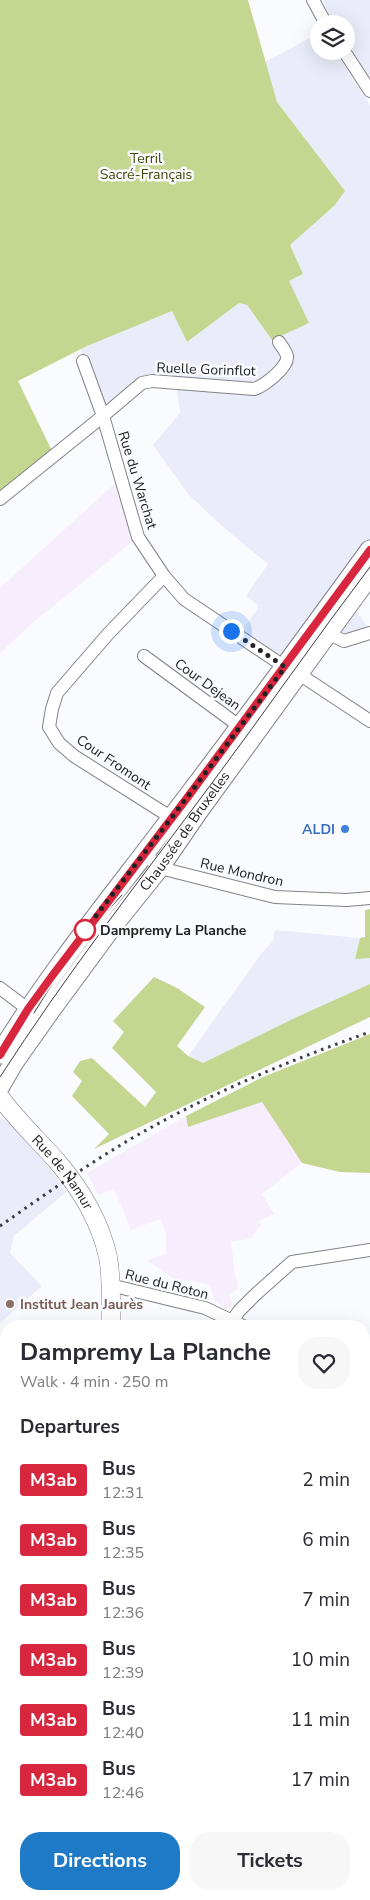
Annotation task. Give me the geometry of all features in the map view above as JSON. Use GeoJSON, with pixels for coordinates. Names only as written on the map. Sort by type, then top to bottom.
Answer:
{"type":"FeatureCollection","features":[{"type":"Feature","properties":{"kind":"main road","name":"Chaussée de Bruxelles"},"geometry":{"type":"LineString","coordinates":[[0,1086],[42,1022],[111,928],[160,867],[197,813],[247,732],[320,630],[370,550]]}},
{"type":"Feature","properties":{"kind":"main road","name":"Chaussée de Bruxelles"},"geometry":{"type":"LineString","coordinates":[[320,630],[370,575]]}},
{"type":"Feature","properties":{"kind":"main road","name":"Chaussée de Bruxelles"},"geometry":{"type":"LineString","coordinates":[[0,1054],[28,1009],[144,854],[172,818],[247,732]]}},
{"type":"Feature","properties":{"kind":"main road","name":"Rue de Namur"},"geometry":{"type":"LineString","coordinates":[[0,1097],[8,1117],[66,1173],[86,1202],[98,1224],[108,1257],[111,1320]]}},
{"type":"Feature","properties":{"kind":"street"},"geometry":{"type":"LineString","coordinates":[[313,0],[321,15]]}},
{"type":"Feature","properties":{"kind":"street"},"geometry":{"type":"LineString","coordinates":[[350,60],[370,91]]}},
{"type":"Feature","properties":{"kind":"street","name":"Ruelle Gorinflot"},"geometry":{"type":"LineString","coordinates":[[103,416],[142,383],[152,381],[254,389],[262,386],[286,365],[287,356],[278,342]]}},
{"type":"Feature","properties":{"kind":"street","name":"Rue du Warchat"},"geometry":{"type":"LineString","coordinates":[[83,361],[103,416],[138,537],[164,576],[184,599],[370,721]]}},
{"type":"Feature","properties":{"kind":"street"},"geometry":{"type":"LineString","coordinates":[[0,499],[103,416]]}},
{"type":"Feature","properties":{"kind":"street","name":"Cour Fromont"},"geometry":{"type":"LineString","coordinates":[[164,576],[108,634],[57,693],[52,709],[50,727],[59,743],[74,756],[172,818]]}},
{"type":"Feature","properties":{"kind":"street"},"geometry":{"type":"LineString","coordinates":[[320,630],[344,641],[370,633]]}},
{"type":"Feature","properties":{"kind":"street","name":"Cour Dejean"},"geometry":{"type":"LineString","coordinates":[[144,656],[247,732]]}},
{"type":"Feature","properties":{"kind":"street","name":"Rue Mondron"},"geometry":{"type":"LineString","coordinates":[[144,854],[160,867],[275,897],[347,900],[370,898]]}},
{"type":"Feature","properties":{"kind":"street"},"geometry":{"type":"LineString","coordinates":[[0,988],[42,1022]]}},
{"type":"Feature","properties":{"kind":"street"},"geometry":{"type":"LineString","coordinates":[[239,1320],[250,1300],[292,1262],[370,1250]]}},
{"type":"Feature","properties":{"kind":"street","name":"Rue du Roton"},"geometry":{"type":"LineString","coordinates":[[110,1285],[205,1308],[229,1320]]}},
{"type":"Feature","properties":{"kind":"shaded area"},"geometry":{"type":"Polygon","coordinates":[[[323,0],[370,0],[370,100],[362,89],[350,60],[355,60],[355,15],[329,15],[323,0]]]}},
{"type":"Feature","properties":{"kind":"shaded area"},"geometry":{"type":"Polygon","coordinates":[[[310,38],[310,60],[341,60],[370,105],[370,541],[285,667],[241,628],[246,625],[257,610],[258,605],[246,596],[268,564],[223,527],[188,494],[153,445],[180,413],[176,383],[152,381],[103,416],[80,349],[172,310],[187,342],[239,303],[247,305],[272,340],[289,281],[303,274],[290,245],[345,191],[277,102],[265,62],[310,38]]]}},
{"type":"Feature","properties":{"kind":"shaded area"},"geometry":{"type":"Polygon","coordinates":[[[121,478],[138,537],[36,620],[0,653],[0,588],[121,478]]]}},
{"type":"Feature","properties":{"kind":"shaded area"},"geometry":{"type":"Polygon","coordinates":[[[341,601],[362,618],[370,631],[344,641],[328,621],[341,601]]]}},
{"type":"Feature","properties":{"kind":"shaded area"},"geometry":{"type":"Polygon","coordinates":[[[275,930],[360,938],[355,958],[370,958],[370,984],[203,1063],[188,1056],[261,954],[273,941],[275,930]]]}},
{"type":"Feature","properties":{"kind":"shaded area"},"geometry":{"type":"Polygon","coordinates":[[[262,1102],[302,1163],[262,1194],[274,1214],[259,1221],[261,1225],[250,1239],[231,1241],[235,1277],[238,1284],[237,1289],[229,1295],[234,1306],[227,1309],[215,1301],[210,1285],[188,1280],[186,1282],[179,1282],[147,1260],[166,1254],[166,1234],[160,1219],[131,1230],[114,1189],[98,1195],[87,1173],[186,1116],[188,1127],[262,1102]]]}},
{"type":"Feature","properties":{"kind":"shaded area"},"geometry":{"type":"Polygon","coordinates":[[[0,1117],[26,1133],[66,1192],[14,1236],[10,1253],[42,1286],[3,1320],[0,1320],[0,1117]]]}},
{"type":"Feature","properties":{"kind":"green space","name":"Terril Sacré-Français"},"geometry":{"type":"Polygon","coordinates":[[[0,0],[248,0],[277,102],[345,191],[335,205],[290,245],[303,274],[289,281],[309,323],[272,340],[247,305],[239,303],[187,342],[172,311],[87,346],[18,381],[54,455],[0,499],[0,0]]]}},
{"type":"Feature","properties":{"kind":"green space"},"geometry":{"type":"Polygon","coordinates":[[[370,909],[370,958],[355,959],[360,938],[365,937],[365,910],[370,909]]]}},
{"type":"Feature","properties":{"kind":"green space"},"geometry":{"type":"Polygon","coordinates":[[[154,977],[177,988],[205,1007],[177,1046],[188,1056],[203,1063],[370,984],[370,1017],[94,1149],[109,1134],[72,1096],[82,1081],[73,1072],[80,1061],[92,1058],[145,1107],[156,1092],[112,1048],[124,1032],[113,1021],[154,977]]]}},
{"type":"Feature","properties":{"kind":"green space"},"geometry":{"type":"Polygon","coordinates":[[[370,1034],[370,1173],[340,1172],[302,1163],[262,1102],[188,1127],[186,1116],[263,1077],[370,1034]]]}},
{"type":"Feature","properties":{"kind":"tram line"},"geometry":{"type":"LineString","coordinates":[[0,1077],[77,965],[370,567]]}},
{"type":"Feature","properties":{"kind":"tram line"},"geometry":{"type":"LineString","coordinates":[[34,1013],[75,952],[122,895]]}},
{"type":"Feature","properties":{"kind":"railway"},"geometry":{"type":"LineString","coordinates":[[0,1226],[100,1158],[163,1121],[265,1072],[370,1032]]}},
{"type":"Feature","properties":{"kind":"bus line","name":"M3ab"},"geometry":{"type":"LineString","coordinates":[[0,1055],[28,1009],[95,917],[187,798],[370,550]]}},
{"type":"Feature","properties":{"kind":"place","name":"ALDI"},"geometry":{"type":"Point","coordinates":[345,829]}},
{"type":"Feature","properties":{"kind":"place","name":"Dampremy La Planche"},"geometry":{"type":"Point","coordinates":[85,930]}},
{"type":"Feature","properties":{"kind":"place","name":"Institut Jean Jaurès"},"geometry":{"type":"Point","coordinates":[10,1304]}},
{"type":"Feature","properties":{"kind":"route"},"geometry":{"type":"LineString","coordinates":[[85,930],[285,667],[231,631]]}}]}
